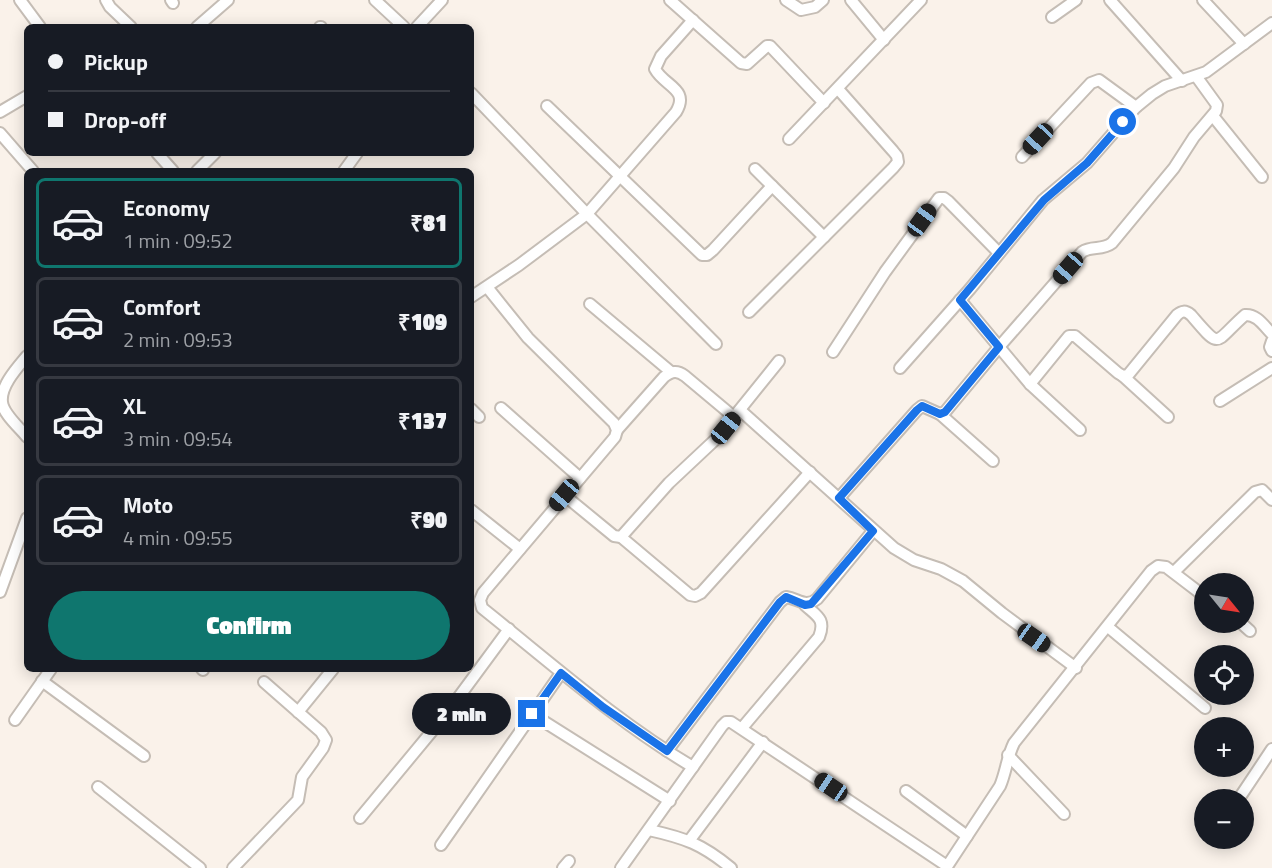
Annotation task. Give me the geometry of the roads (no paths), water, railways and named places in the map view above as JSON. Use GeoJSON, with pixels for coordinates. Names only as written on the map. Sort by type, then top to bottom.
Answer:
{"type":"FeatureCollection","features":[{"type":"Feature","properties":{"kind":"street"},"geometry":{"type":"LineString","coordinates":[[20,0],[38,24]]}},
{"type":"Feature","properties":{"kind":"street"},"geometry":{"type":"LineString","coordinates":[[106,0],[128,24]]}},
{"type":"Feature","properties":{"kind":"street"},"geometry":{"type":"LineString","coordinates":[[200,24],[228,0]]}},
{"type":"Feature","properties":{"kind":"street"},"geometry":{"type":"LineString","coordinates":[[375,0],[401,24]]}},
{"type":"Feature","properties":{"kind":"street"},"geometry":{"type":"LineString","coordinates":[[420,24],[441,0]]}},
{"type":"Feature","properties":{"kind":"street"},"geometry":{"type":"LineString","coordinates":[[670,0],[741,63],[747,64],[767,46],[770,46],[824,103]]}},
{"type":"Feature","properties":{"kind":"street"},"geometry":{"type":"LineString","coordinates":[[786,0],[801,10],[815,7],[824,0]]}},
{"type":"Feature","properties":{"kind":"street"},"geometry":{"type":"LineString","coordinates":[[851,0],[884,40]]}},
{"type":"Feature","properties":{"kind":"street"},"geometry":{"type":"LineString","coordinates":[[789,139],[921,0]]}},
{"type":"Feature","properties":{"kind":"street"},"geometry":{"type":"LineString","coordinates":[[1052,17],[1076,0]]}},
{"type":"Feature","properties":{"kind":"street"},"geometry":{"type":"LineString","coordinates":[[1110,0],[1182,81]]}},
{"type":"Feature","properties":{"kind":"street"},"geometry":{"type":"LineString","coordinates":[[1203,0],[1244,44]]}},
{"type":"Feature","properties":{"kind":"street"},"geometry":{"type":"LineString","coordinates":[[474,295],[549,244],[587,214],[676,112],[681,104],[681,97],[658,75],[655,69],[661,56],[693,20]]}},
{"type":"Feature","properties":{"kind":"street"},"geometry":{"type":"LineString","coordinates":[[900,368],[1044,200],[1087,163],[1136,107],[1165,86],[1206,72],[1272,23]]}},
{"type":"Feature","properties":{"kind":"street"},"geometry":{"type":"LineString","coordinates":[[940,414],[950,407],[1082,252],[1088,248],[1106,248],[1112,243],[1174,168],[1200,130],[1213,116],[1216,105],[1196,76]]}},
{"type":"Feature","properties":{"kind":"street"},"geometry":{"type":"LineString","coordinates":[[1022,156],[1091,83],[1099,80],[1136,107]]}},
{"type":"Feature","properties":{"kind":"street"},"geometry":{"type":"LineString","coordinates":[[749,312],[898,162],[893,151],[837,89]]}},
{"type":"Feature","properties":{"kind":"street"},"geometry":{"type":"LineString","coordinates":[[474,96],[716,344]]}},
{"type":"Feature","properties":{"kind":"street"},"geometry":{"type":"LineString","coordinates":[[0,112],[24,98]]}},
{"type":"Feature","properties":{"kind":"street"},"geometry":{"type":"LineString","coordinates":[[547,106],[702,255],[707,255],[713,250],[772,186]]}},
{"type":"Feature","properties":{"kind":"street"},"geometry":{"type":"LineString","coordinates":[[1213,116],[1262,177]]}},
{"type":"Feature","properties":{"kind":"street"},"geometry":{"type":"LineString","coordinates":[[0,133],[30,168]]}},
{"type":"Feature","properties":{"kind":"street"},"geometry":{"type":"LineString","coordinates":[[160,156],[170,168]]}},
{"type":"Feature","properties":{"kind":"street"},"geometry":{"type":"LineString","coordinates":[[200,168],[212,156]]}},
{"type":"Feature","properties":{"kind":"street"},"geometry":{"type":"LineString","coordinates":[[755,170],[824,237]]}},
{"type":"Feature","properties":{"kind":"street"},"geometry":{"type":"LineString","coordinates":[[833,352],[885,272],[939,198],[948,201],[999,253]]}},
{"type":"Feature","properties":{"kind":"street"},"geometry":{"type":"LineString","coordinates":[[487,287],[528,338],[614,423],[617,430]]}},
{"type":"Feature","properties":{"kind":"street"},"geometry":{"type":"LineString","coordinates":[[960,300],[1043,399],[1080,430]]}},
{"type":"Feature","properties":{"kind":"street"},"geometry":{"type":"LineString","coordinates":[[590,304],[671,372]]}},
{"type":"Feature","properties":{"kind":"street"},"geometry":{"type":"LineString","coordinates":[[1123,376],[1128,375],[1177,315],[1182,312],[1191,315],[1212,339],[1218,340],[1224,337],[1245,315],[1256,317],[1272,334]]}},
{"type":"Feature","properties":{"kind":"street"},"geometry":{"type":"LineString","coordinates":[[1030,384],[1070,336],[1075,336],[1168,417]]}},
{"type":"Feature","properties":{"kind":"street"},"geometry":{"type":"LineString","coordinates":[[1272,341],[1270,347],[1272,351]]}},
{"type":"Feature","properties":{"kind":"street"},"geometry":{"type":"LineString","coordinates":[[24,360],[3,392],[2,402],[24,433]]}},
{"type":"Feature","properties":{"kind":"street"},"geometry":{"type":"LineString","coordinates":[[621,537],[663,489],[717,438],[779,362]]}},
{"type":"Feature","properties":{"kind":"street"},"geometry":{"type":"LineString","coordinates":[[1220,401],[1272,368]]}},
{"type":"Feature","properties":{"kind":"street"},"geometry":{"type":"LineString","coordinates":[[693,767],[603,707],[482,608],[480,600],[483,593],[564,495],[615,437],[617,430],[671,372],[679,372],[737,413],[810,472],[873,531],[905,556],[941,569],[963,581],[1076,668]]}},
{"type":"Feature","properties":{"kind":"street"},"geometry":{"type":"LineString","coordinates":[[839,498],[922,406],[940,414],[993,461]]}},
{"type":"Feature","properties":{"kind":"street"},"geometry":{"type":"LineString","coordinates":[[501,408],[579,478]]}},
{"type":"Feature","properties":{"kind":"street"},"geometry":{"type":"LineString","coordinates":[[564,495],[614,536],[621,537],[690,595],[695,596],[701,593],[810,472]]}},
{"type":"Feature","properties":{"kind":"street"},"geometry":{"type":"LineString","coordinates":[[1173,572],[1255,492],[1262,490],[1272,500]]}},
{"type":"Feature","properties":{"kind":"street"},"geometry":{"type":"LineString","coordinates":[[474,512],[520,549]]}},
{"type":"Feature","properties":{"kind":"street"},"geometry":{"type":"LineString","coordinates":[[0,592],[24,528]]}},
{"type":"Feature","properties":{"kind":"street"},"geometry":{"type":"LineString","coordinates":[[805,605],[817,599],[873,531]]}},
{"type":"Feature","properties":{"kind":"street"},"geometry":{"type":"LineString","coordinates":[[621,868],[726,722],[742,728],[946,867],[1000,786],[1005,774],[1008,755],[1014,743],[1151,571],[1158,566],[1166,567],[1194,588]]}},
{"type":"Feature","properties":{"kind":"street"},"geometry":{"type":"LineString","coordinates":[[667,751],[780,602],[786,597],[805,605],[821,620],[823,628],[819,637],[742,728]]}},
{"type":"Feature","properties":{"kind":"street"},"geometry":{"type":"LineString","coordinates":[[1108,627],[1205,708]]}},
{"type":"Feature","properties":{"kind":"street"},"geometry":{"type":"LineString","coordinates":[[360,818],[447,713],[509,629]]}},
{"type":"Feature","properties":{"kind":"street"},"geometry":{"type":"LineString","coordinates":[[15,720],[49,672]]}},
{"type":"Feature","properties":{"kind":"street"},"geometry":{"type":"LineString","coordinates":[[298,712],[331,672]]}},
{"type":"Feature","properties":{"kind":"street"},"geometry":{"type":"LineString","coordinates":[[441,845],[561,673]]}},
{"type":"Feature","properties":{"kind":"street"},"geometry":{"type":"LineString","coordinates":[[42,681],[144,756]]}},
{"type":"Feature","properties":{"kind":"street"},"geometry":{"type":"LineString","coordinates":[[233,868],[298,800],[302,777],[323,748],[326,740],[321,732],[264,682]]}},
{"type":"Feature","properties":{"kind":"street"},"geometry":{"type":"LineString","coordinates":[[532,714],[670,801]]}},
{"type":"Feature","properties":{"kind":"street"},"geometry":{"type":"LineString","coordinates":[[689,841],[763,742]]}},
{"type":"Feature","properties":{"kind":"street"},"geometry":{"type":"LineString","coordinates":[[1245,789],[1272,749]]}},
{"type":"Feature","properties":{"kind":"street"},"geometry":{"type":"LineString","coordinates":[[1008,755],[1064,814]]}},
{"type":"Feature","properties":{"kind":"street"},"geometry":{"type":"LineString","coordinates":[[98,787],[200,868]]}},
{"type":"Feature","properties":{"kind":"street"},"geometry":{"type":"LineString","coordinates":[[906,791],[967,836]]}},
{"type":"Feature","properties":{"kind":"street"},"geometry":{"type":"LineString","coordinates":[[649,830],[689,841],[712,852],[726,866]]}}]}
